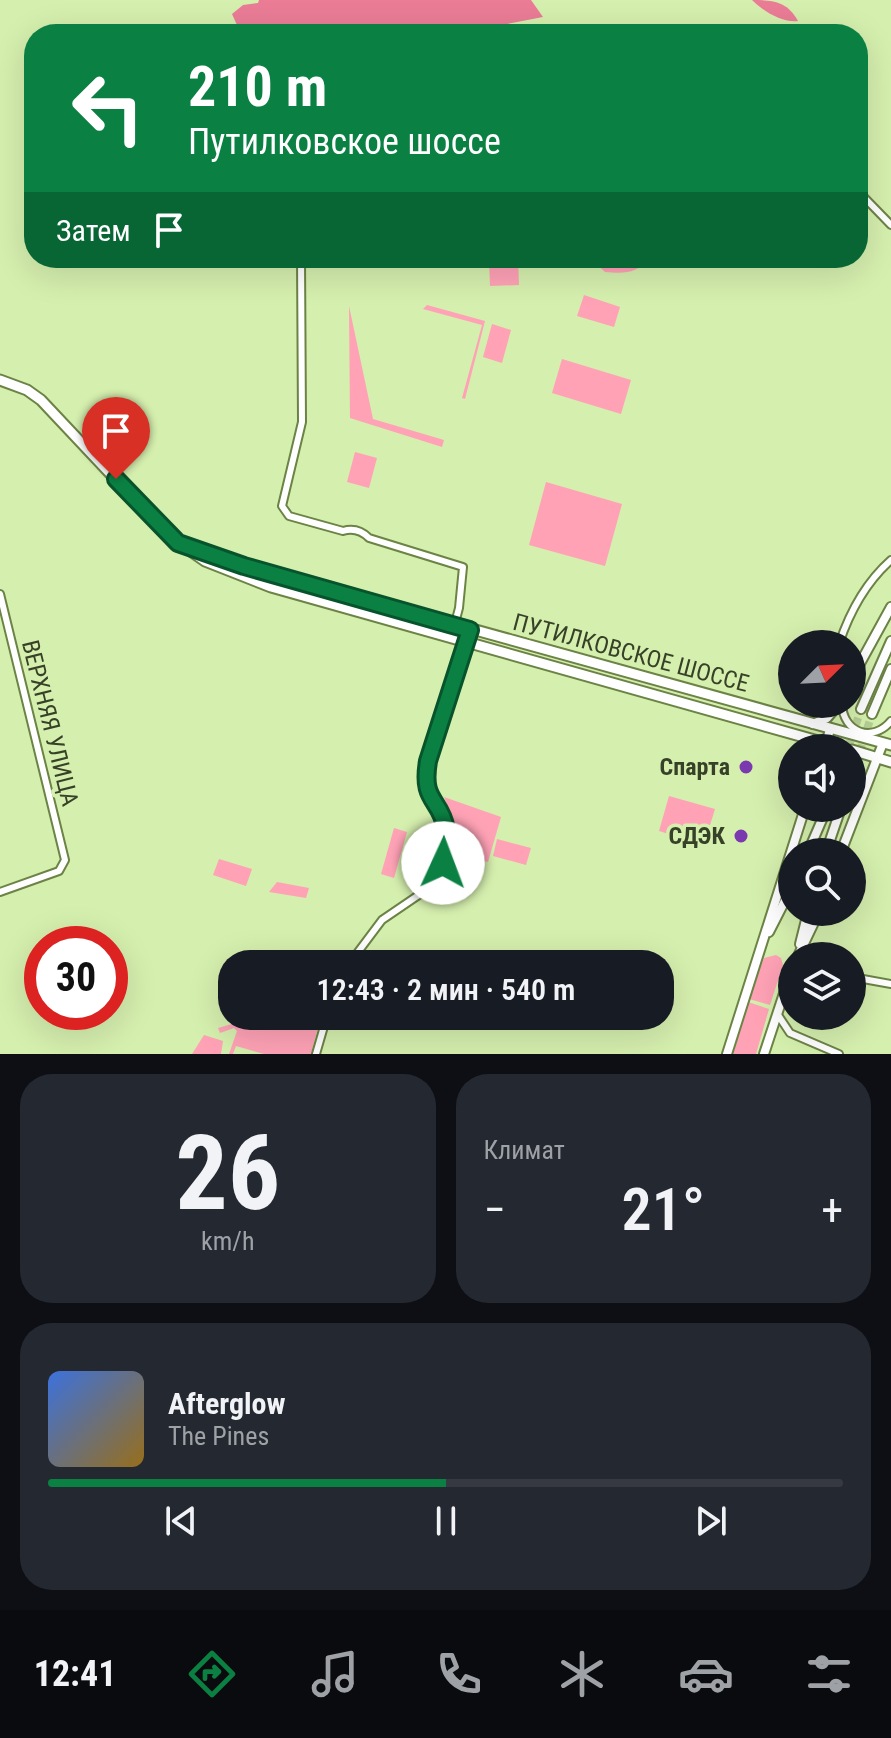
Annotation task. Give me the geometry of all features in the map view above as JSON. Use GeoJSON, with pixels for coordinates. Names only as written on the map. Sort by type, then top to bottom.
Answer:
{"type":"FeatureCollection","features":[{"type":"Feature","properties":{"kind":"main road","name":"ПУТИЛКОВСКОЕ ШОССЕ"},"geometry":{"type":"LineString","coordinates":[[0,380],[27,390],[41,400],[178,543],[205,561],[240,577],[784,734]]}},
{"type":"Feature","properties":{"kind":"main road","name":"ПУТИЛКОВСКОЕ ШОССЕ"},"geometry":{"type":"LineString","coordinates":[[178,543],[244,566],[887,744]]}},
{"type":"Feature","properties":{"kind":"main road"},"geometry":{"type":"LineString","coordinates":[[866,754],[891,762]]}},
{"type":"Feature","properties":{"kind":"street"},"geometry":{"type":"LineString","coordinates":[[868,201],[891,225]]}},
{"type":"Feature","properties":{"kind":"street"},"geometry":{"type":"LineString","coordinates":[[301,268],[302,422],[282,506],[289,516],[343,531],[363,532],[369,538],[463,567],[451,638]]}},
{"type":"Feature","properties":{"kind":"street"},"geometry":{"type":"LineString","coordinates":[[844,630],[873,576],[891,560]]}},
{"type":"Feature","properties":{"kind":"street","name":"ВЕРХНЯЯ УЛИЦА"},"geometry":{"type":"LineString","coordinates":[[0,594],[65,860],[59,871],[0,892]]}},
{"type":"Feature","properties":{"kind":"street"},"geometry":{"type":"LineString","coordinates":[[866,653],[891,607]]}},
{"type":"Feature","properties":{"kind":"street"},"geometry":{"type":"LineString","coordinates":[[360,950],[382,920],[429,888],[441,867],[446,829],[428,795],[425,777],[470,630]]}},
{"type":"Feature","properties":{"kind":"street"},"geometry":{"type":"LineString","coordinates":[[866,698],[891,641]]}},
{"type":"Feature","properties":{"kind":"street"},"geometry":{"type":"LineString","coordinates":[[872,714],[891,669]]}},
{"type":"Feature","properties":{"kind":"street"},"geometry":{"type":"LineString","coordinates":[[818,724],[820,718]]}},
{"type":"Feature","properties":{"kind":"street"},"geometry":{"type":"LineString","coordinates":[[818,724],[827,718]]}},
{"type":"Feature","properties":{"kind":"street"},"geometry":{"type":"LineString","coordinates":[[845,718],[848,724],[862,733],[878,732],[891,721]]}},
{"type":"Feature","properties":{"kind":"street"},"geometry":{"type":"LineString","coordinates":[[829,734],[830,729]]}},
{"type":"Feature","properties":{"kind":"street"},"geometry":{"type":"LineString","coordinates":[[866,788],[887,744]]}},
{"type":"Feature","properties":{"kind":"street"},"geometry":{"type":"LineString","coordinates":[[727,1054],[801,822]]}},
{"type":"Feature","properties":{"kind":"street"},"geometry":{"type":"LineString","coordinates":[[757,958],[778,915]]}},
{"type":"Feature","properties":{"kind":"street"},"geometry":{"type":"LineString","coordinates":[[866,980],[891,984]]}},
{"type":"Feature","properties":{"kind":"street"},"geometry":{"type":"LineString","coordinates":[[764,1054],[777,1010]]}},
{"type":"Feature","properties":{"kind":"street"},"geometry":{"type":"LineString","coordinates":[[777,1010],[784,1028],[790,1033],[839,1054]]}},
{"type":"Feature","properties":{"kind":"street"},"geometry":{"type":"LineString","coordinates":[[316,1054],[323,1030]]}},
{"type":"Feature","properties":{"kind":"shaded area"},"geometry":{"type":"Polygon","coordinates":[[[259,0],[531,0],[543,17],[507,24],[236,24],[232,14],[243,5],[258,3],[259,0]]]}},
{"type":"Feature","properties":{"kind":"shaded area"},"geometry":{"type":"Polygon","coordinates":[[[752,0],[779,3],[789,9],[798,21],[773,15],[752,0]]]}},
{"type":"Feature","properties":{"kind":"shaded area"},"geometry":{"type":"Polygon","coordinates":[[[489,268],[518,268],[519,285],[490,286],[489,268]]]}},
{"type":"Feature","properties":{"kind":"shaded area"},"geometry":{"type":"Polygon","coordinates":[[[601,268],[638,268],[619,273],[605,272],[601,268]]]}},
{"type":"Feature","properties":{"kind":"shaded area"},"geometry":{"type":"Polygon","coordinates":[[[584,295],[620,307],[614,327],[577,316],[584,295]]]}},
{"type":"Feature","properties":{"kind":"shaded area"},"geometry":{"type":"Polygon","coordinates":[[[427,305],[485,321],[465,399],[462,398],[482,325],[423,309],[427,305]]]}},
{"type":"Feature","properties":{"kind":"shaded area"},"geometry":{"type":"Polygon","coordinates":[[[349,306],[373,419],[444,440],[442,447],[350,418],[349,306]]]}},
{"type":"Feature","properties":{"kind":"shaded area"},"geometry":{"type":"Polygon","coordinates":[[[492,324],[511,330],[502,363],[483,357],[492,324]]]}},
{"type":"Feature","properties":{"kind":"shaded area"},"geometry":{"type":"Polygon","coordinates":[[[562,359],[631,380],[621,414],[552,393],[562,359]]]}},
{"type":"Feature","properties":{"kind":"shaded area"},"geometry":{"type":"Polygon","coordinates":[[[355,452],[377,458],[369,488],[347,482],[355,452]]]}},
{"type":"Feature","properties":{"kind":"shaded area"},"geometry":{"type":"Polygon","coordinates":[[[546,482],[622,504],[605,566],[529,545],[546,482]]]}},
{"type":"Feature","properties":{"kind":"shaded area"},"geometry":{"type":"Polygon","coordinates":[[[669,796],[715,809],[704,845],[659,831],[669,796]]]}},
{"type":"Feature","properties":{"kind":"shaded area"},"geometry":{"type":"Polygon","coordinates":[[[444,797],[501,817],[488,862],[454,852],[456,827],[444,797]]]}},
{"type":"Feature","properties":{"kind":"shaded area"},"geometry":{"type":"Polygon","coordinates":[[[394,828],[407,832],[394,878],[381,874],[394,828]]]}},
{"type":"Feature","properties":{"kind":"shaded area"},"geometry":{"type":"Polygon","coordinates":[[[497,839],[531,848],[526,865],[493,856],[497,839]]]}},
{"type":"Feature","properties":{"kind":"shaded area"},"geometry":{"type":"Polygon","coordinates":[[[219,859],[252,869],[246,886],[213,875],[219,859]]]}},
{"type":"Feature","properties":{"kind":"shaded area"},"geometry":{"type":"Polygon","coordinates":[[[277,882],[309,888],[306,898],[269,892],[277,882]]]}},
{"type":"Feature","properties":{"kind":"shaded area"},"geometry":{"type":"Polygon","coordinates":[[[778,956],[778,980],[770,1005],[749,999],[764,958],[778,956]]]}},
{"type":"Feature","properties":{"kind":"shaded area"},"geometry":{"type":"Polygon","coordinates":[[[748,1002],[769,1009],[756,1054],[733,1054],[748,1002]]]}},
{"type":"Feature","properties":{"kind":"shaded area"},"geometry":{"type":"Polygon","coordinates":[[[317,1030],[311,1054],[264,1054],[236,1046],[233,1054],[229,1054],[237,1031],[317,1030]]]}},
{"type":"Feature","properties":{"kind":"shaded area"},"geometry":{"type":"Polygon","coordinates":[[[204,1035],[223,1041],[221,1054],[192,1054],[204,1035]]]}},
{"type":"Feature","properties":{"kind":"tunnel"},"geometry":{"type":"LineString","coordinates":[[865,734],[872,714]]}},
{"type":"Feature","properties":{"kind":"tunnel"},"geometry":{"type":"LineString","coordinates":[[853,734],[858,718]]}},
{"type":"Feature","properties":{"kind":"place","name":"Спарта"},"geometry":{"type":"Point","coordinates":[746,767]}},
{"type":"Feature","properties":{"kind":"place","name":"СДЭК"},"geometry":{"type":"Point","coordinates":[741,836]}},
{"type":"Feature","properties":{"kind":"route"},"geometry":{"type":"LineString","coordinates":[[116,479],[178,543],[244,566],[470,630],[425,777],[428,795],[446,829],[443,863]]}}]}
